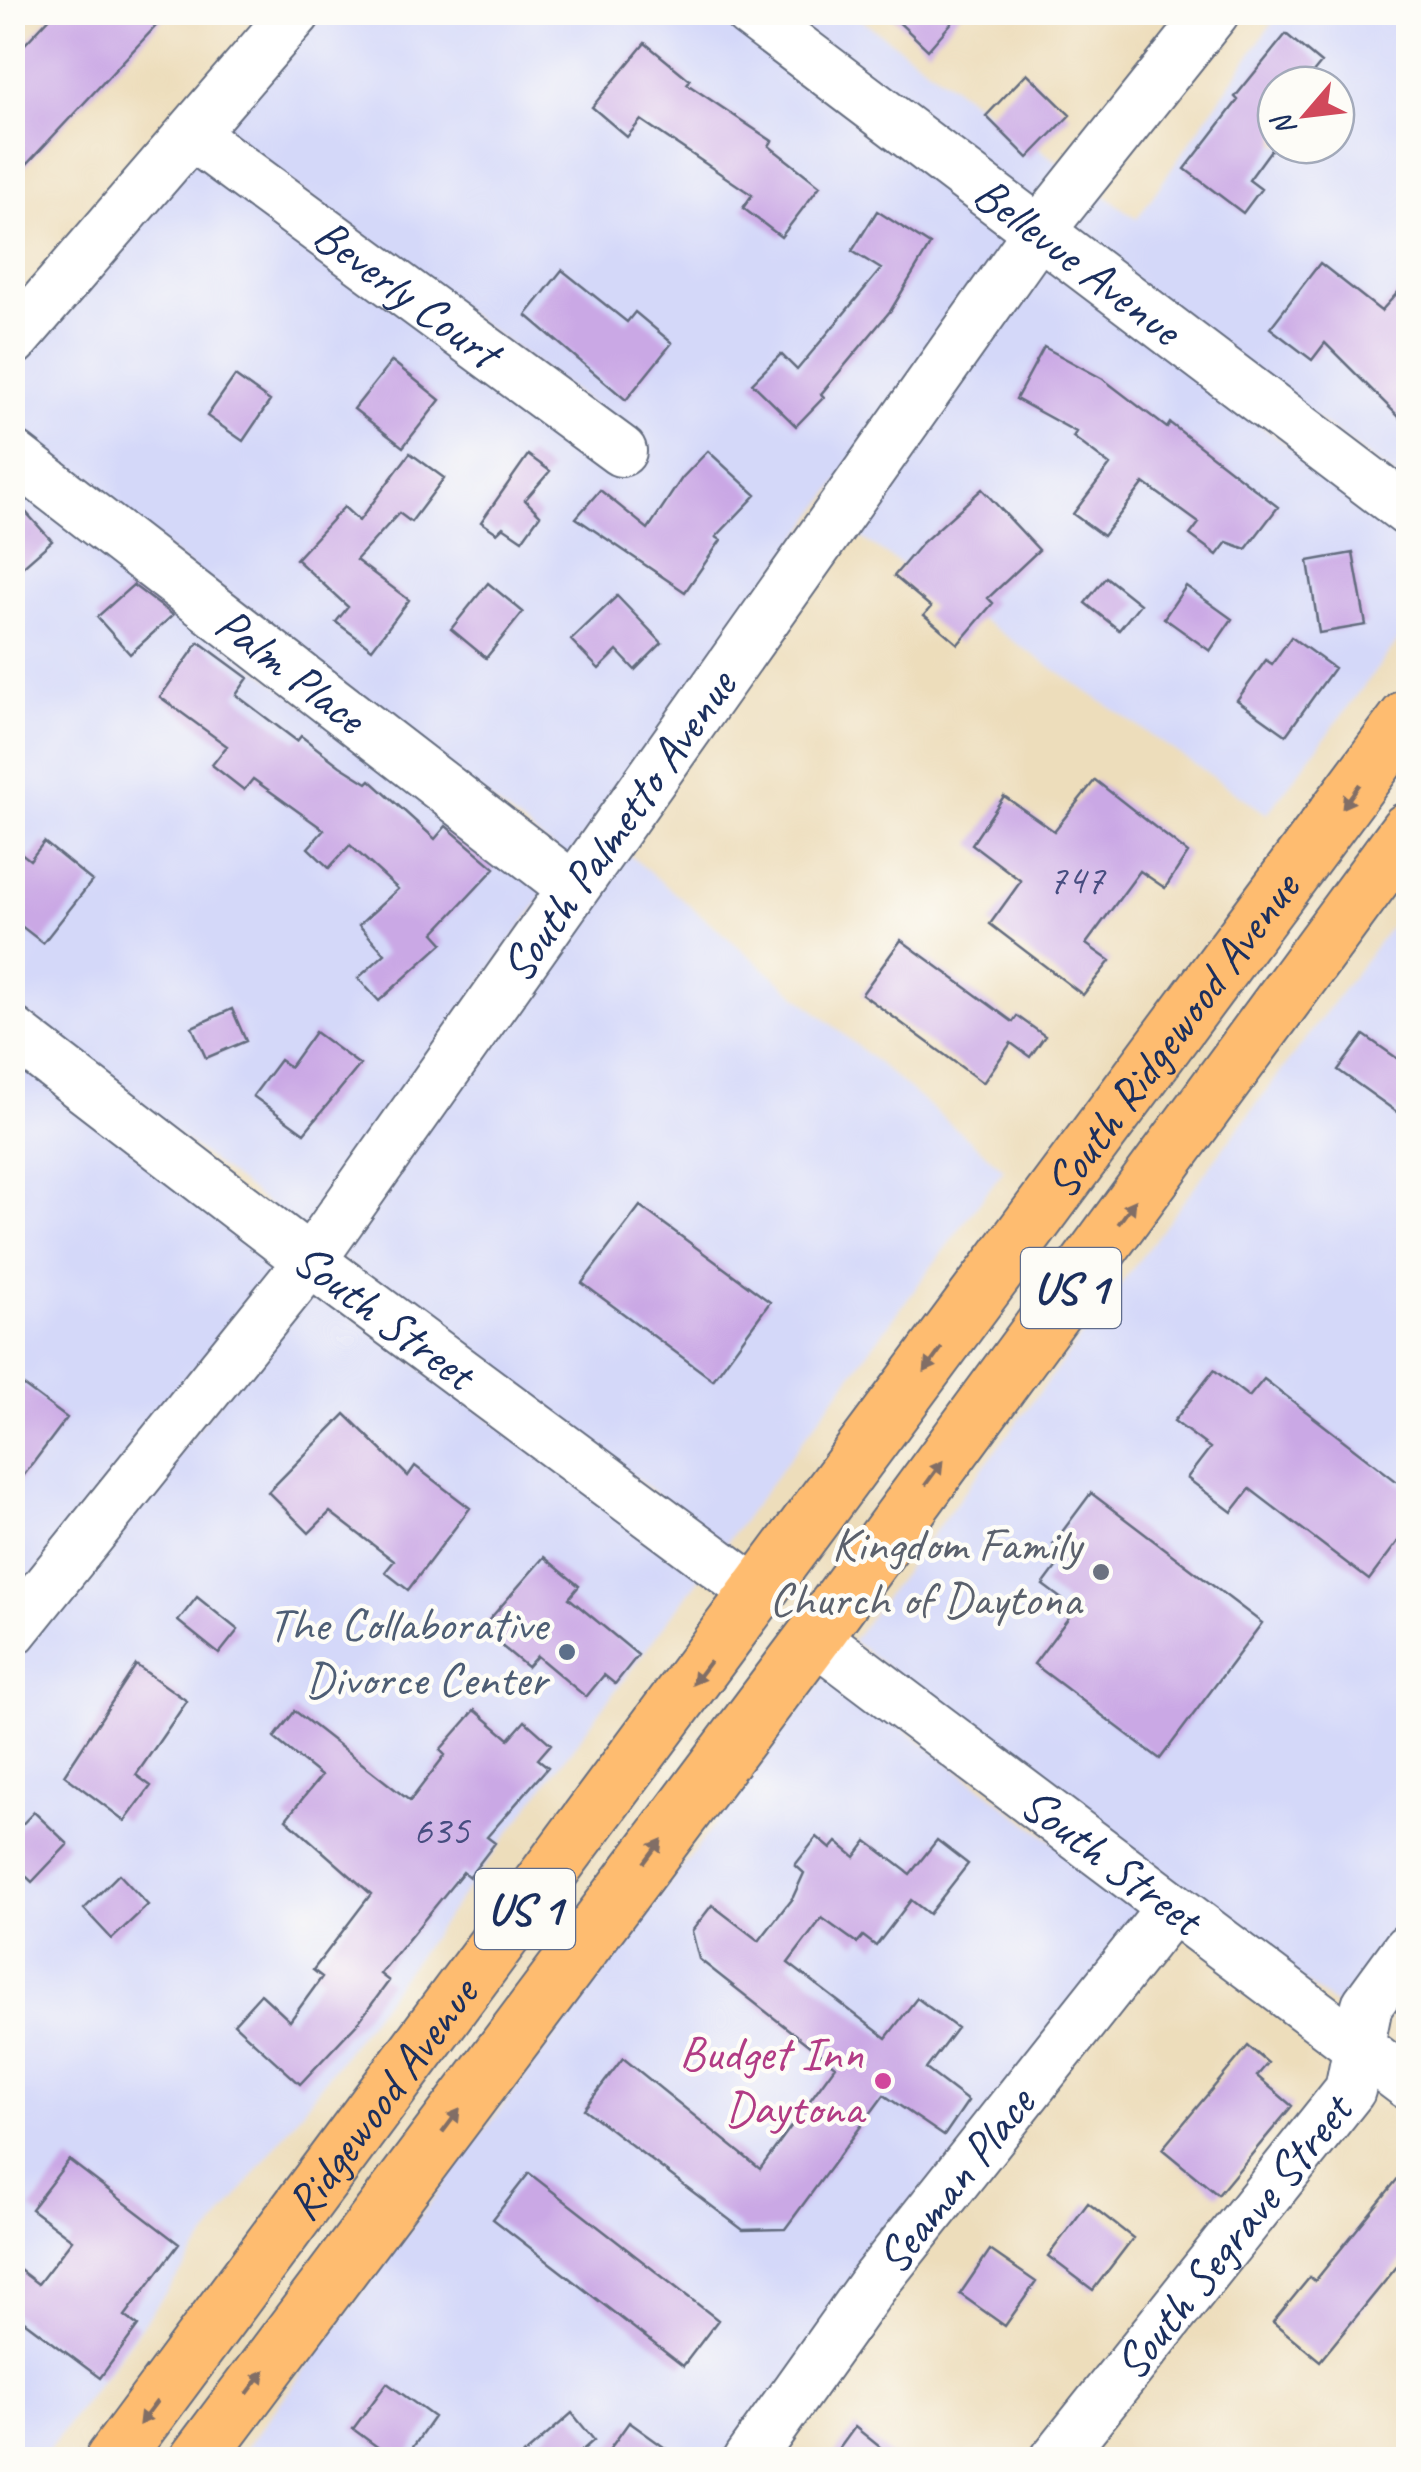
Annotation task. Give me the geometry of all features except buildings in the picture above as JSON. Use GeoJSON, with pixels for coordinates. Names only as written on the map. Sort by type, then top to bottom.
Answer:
{"type":"FeatureCollection","features":[{"type":"Feature","properties":{"kind":"main road","name":"South Ridgewood Avenue"},"geometry":{"type":"LineString","coordinates":[[760,1595],[1408,717]]}},
{"type":"Feature","properties":{"kind":"main road","name":"South Ridgewood Avenue"},"geometry":{"type":"LineString","coordinates":[[814,1636],[1408,830]]}},
{"type":"Feature","properties":{"kind":"main road"},"geometry":{"type":"LineString","coordinates":[[814,1636],[806,1617],[806,1596],[836,1492]]}},
{"type":"Feature","properties":{"kind":"main road"},"geometry":{"type":"LineString","coordinates":[[724,1758],[764,1642],[766,1616],[760,1595]]}},
{"type":"Feature","properties":{"kind":"main road","name":"Ridgewood Avenue"},"geometry":{"type":"LineString","coordinates":[[113,2460],[760,1595]]}},
{"type":"Feature","properties":{"kind":"main road","name":"Ridgewood Avenue"},"geometry":{"type":"LineString","coordinates":[[197,2460],[814,1636]]}},
{"type":"Feature","properties":{"kind":"street"},"geometry":{"type":"LineString","coordinates":[[12,342],[296,12]]}},
{"type":"Feature","properties":{"kind":"street","name":"Bellevue Avenue"},"geometry":{"type":"LineString","coordinates":[[749,12],[1037,234],[1408,511]]}},
{"type":"Feature","properties":{"kind":"street","name":"South Palmetto Avenue"},"geometry":{"type":"LineString","coordinates":[[12,1630],[310,1260],[1037,234],[1214,12]]}},
{"type":"Feature","properties":{"kind":"street","name":"Beverly Court"},"geometry":{"type":"LineString","coordinates":[[191,134],[621,451]]}},
{"type":"Feature","properties":{"kind":"street","name":"Palm Place"},"geometry":{"type":"LineString","coordinates":[[12,455],[572,887]]}},
{"type":"Feature","properties":{"kind":"street","name":"South Street"},"geometry":{"type":"LineString","coordinates":[[12,1032],[760,1595]]}},
{"type":"Feature","properties":{"kind":"street","name":"South Street"},"geometry":{"type":"LineString","coordinates":[[814,1636],[1408,2084]]}},
{"type":"Feature","properties":{"kind":"street","name":"Seaman Place"},"geometry":{"type":"LineString","coordinates":[[748,2460],[876,2280],[1172,1907]]}},
{"type":"Feature","properties":{"kind":"street","name":"South Segrave Street"},"geometry":{"type":"LineString","coordinates":[[1055,2460],[1350,2090],[1367,2005],[1408,1949]]}},
{"type":"Feature","properties":{"kind":"shaded area"},"geometry":{"type":"Polygon","coordinates":[[[321,13],[717,13],[1012,239],[568,860],[13,430],[13,368],[193,159],[622,476],[648,447],[218,129],[321,13]]]}},
{"type":"Feature","properties":{"kind":"shaded area"},"geometry":{"type":"Polygon","coordinates":[[[781,13],[852,13],[1066,168],[1035,208],[781,13]]]}},
{"type":"Feature","properties":{"kind":"shaded area"},"geometry":{"type":"Polygon","coordinates":[[[1279,13],[1408,13],[1408,487],[1064,230],[1096,189],[1137,219],[1279,13]]]}},
{"type":"Feature","properties":{"kind":"shaded area"},"geometry":{"type":"Polygon","coordinates":[[[1040,260],[1408,536],[1408,628],[1267,814],[850,530],[1040,260]]]}},
{"type":"Feature","properties":{"kind":"shaded area"},"geometry":{"type":"Polygon","coordinates":[[[12,479],[546,892],[306,1234],[13,1008],[12,479]]]}},
{"type":"Feature","properties":{"kind":"shaded area"},"geometry":{"type":"Polygon","coordinates":[[[621,848],[1004,1169],[725,1545],[335,1255],[621,848]]]}},
{"type":"Feature","properties":{"kind":"shaded area"},"geometry":{"type":"Polygon","coordinates":[[[1408,903],[1408,1919],[1352,1996],[1347,2014],[852,1641],[1408,903]]]}},
{"type":"Feature","properties":{"kind":"shaded area"},"geometry":{"type":"Polygon","coordinates":[[[13,1057],[283,1265],[13,1602],[13,1057]]]}},
{"type":"Feature","properties":{"kind":"shaded area"},"geometry":{"type":"Polygon","coordinates":[[[312,1286],[701,1576],[41,2460],[12,2459],[12,1659],[312,1286]]]}},
{"type":"Feature","properties":{"kind":"shaded area"},"geometry":{"type":"Polygon","coordinates":[[[829,1672],[1146,1912],[727,2459],[237,2460],[829,1672]]]}},
{"type":"Feature","properties":{"kind":"place","name":"Kingdom Family Church of Daytona"},"geometry":{"type":"Point","coordinates":[1101,1572]}},
{"type":"Feature","properties":{"kind":"place","name":"The Collaborative Divorce Center"},"geometry":{"type":"Point","coordinates":[567,1652]}},
{"type":"Feature","properties":{"kind":"place","name":"Budget Inn Daytona"},"geometry":{"type":"Point","coordinates":[883,2081]}}]}
